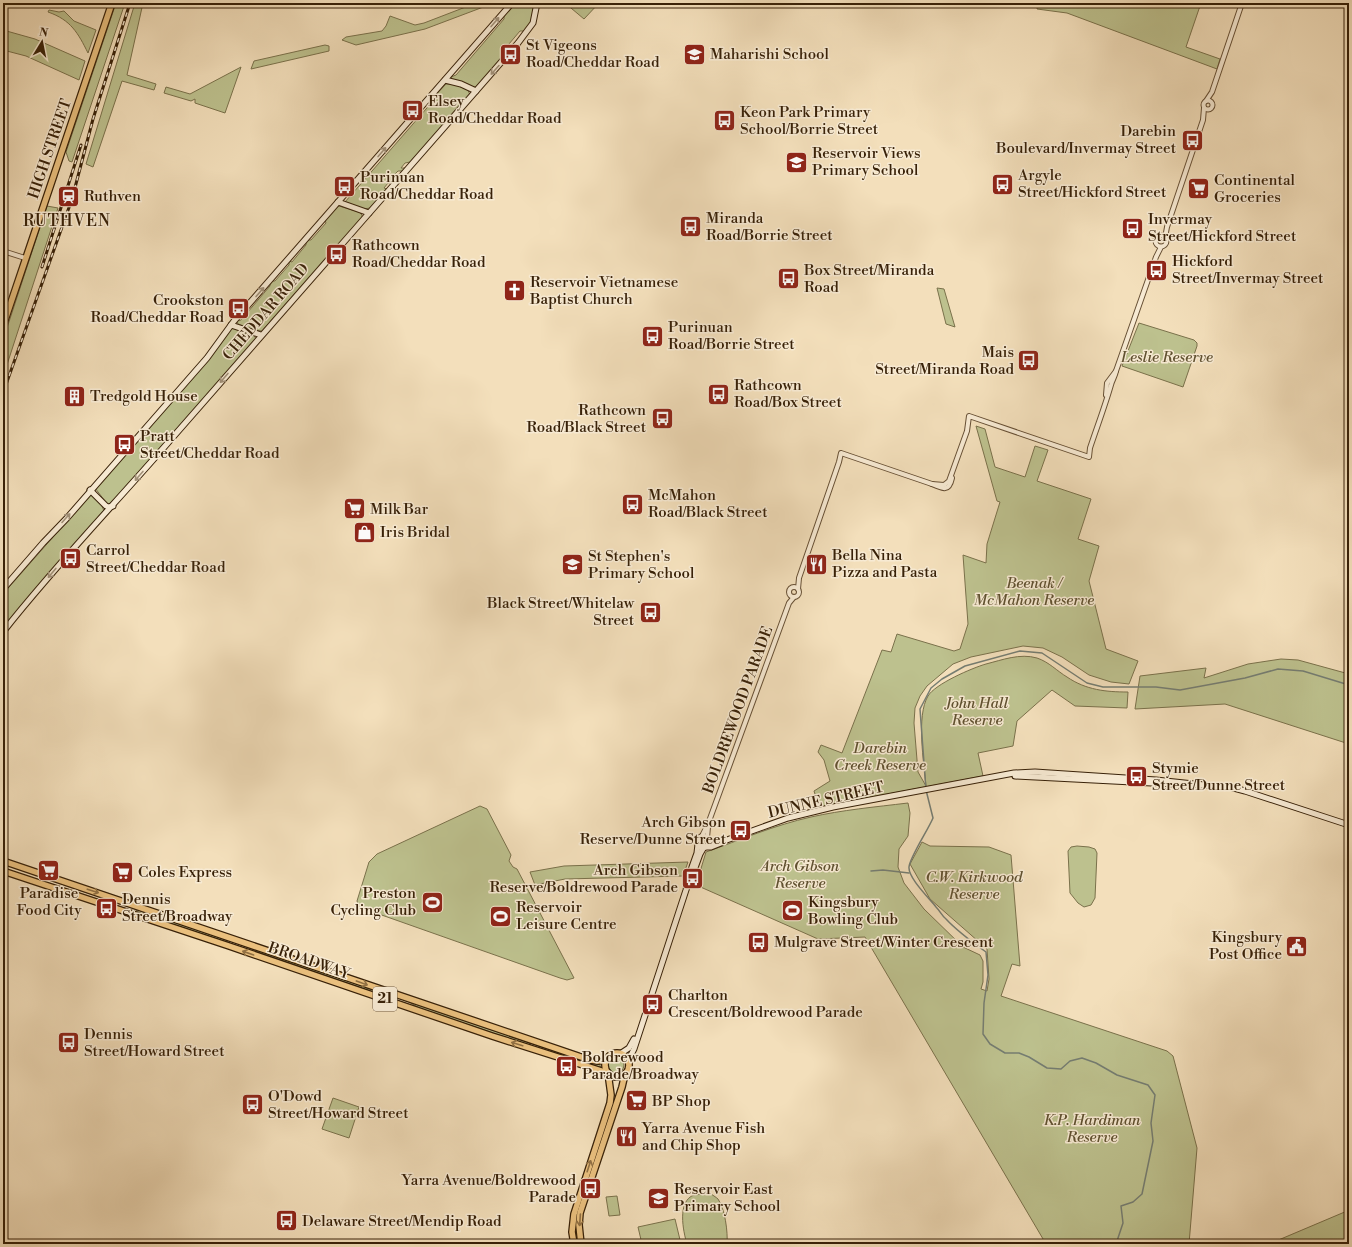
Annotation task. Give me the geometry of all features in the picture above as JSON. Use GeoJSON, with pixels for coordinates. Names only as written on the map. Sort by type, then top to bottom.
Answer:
{"type":"FeatureCollection","features":[{"type":"Feature","properties":{"kind":"main road","name":"HIGH STREET"},"geometry":{"type":"LineString","coordinates":[[3,326],[112,3]]}},
{"type":"Feature","properties":{"kind":"main road","name":"CHEDDAR ROAD"},"geometry":{"type":"LineString","coordinates":[[3,589],[207,358],[231,324],[512,3]]}},
{"type":"Feature","properties":{"kind":"main road","name":"CHEDDAR ROAD"},"geometry":{"type":"LineString","coordinates":[[3,632],[56,569],[113,506],[530,28],[537,3]]}},
{"type":"Feature","properties":{"kind":"main road"},"geometry":{"type":"LineString","coordinates":[[445,80],[461,84],[476,91]]}},
{"type":"Feature","properties":{"kind":"main road"},"geometry":{"type":"LineString","coordinates":[[338,202],[369,213]]}},
{"type":"Feature","properties":{"kind":"main road"},"geometry":{"type":"LineString","coordinates":[[231,324],[261,335]]}},
{"type":"Feature","properties":{"kind":"main road"},"geometry":{"type":"LineString","coordinates":[[90,490],[106,506],[113,506]]}},
{"type":"Feature","properties":{"kind":"main road","name":"DUNNE STREET"},"geometry":{"type":"LineString","coordinates":[[705,847],[715,846],[724,841],[788,818],[833,807],[1006,775],[1109,782],[1230,787],[1349,825]]}},
{"type":"Feature","properties":{"kind":"main road"},"geometry":{"type":"LineString","coordinates":[[574,1244],[572,1232],[574,1214],[612,1106],[625,1079],[628,1061],[634,1049],[686,890],[700,854],[708,844],[706,838],[699,838],[697,853],[686,890]]}},
{"type":"Feature","properties":{"kind":"main road","name":"DUNNE STREET"},"geometry":{"type":"LineString","coordinates":[[706,838],[714,842],[724,841]]}},
{"type":"Feature","properties":{"kind":"main road"},"geometry":{"type":"LineString","coordinates":[[698,844],[705,847]]}},
{"type":"Feature","properties":{"kind":"main road","name":"BROADWAY"},"geometry":{"type":"LineString","coordinates":[[3,861],[590,1060],[606,1060]]}},
{"type":"Feature","properties":{"kind":"main road"},"geometry":{"type":"LineString","coordinates":[[5,872],[9,863]]}},
{"type":"Feature","properties":{"kind":"main road"},"geometry":{"type":"LineString","coordinates":[[13,874],[16,865]]}},
{"type":"Feature","properties":{"kind":"main road","name":"BROADWAY"},"geometry":{"type":"LineString","coordinates":[[5,872],[229,946],[492,1036],[608,1073]]}},
{"type":"Feature","properties":{"kind":"main road"},"geometry":{"type":"LineString","coordinates":[[104,904],[106,896]]}},
{"type":"Feature","properties":{"kind":"main road"},"geometry":{"type":"LineString","coordinates":[[229,938],[229,946]]}},
{"type":"Feature","properties":{"kind":"main road"},"geometry":{"type":"LineString","coordinates":[[385,991],[386,1000]]}},
{"type":"Feature","properties":{"kind":"main road"},"geometry":{"type":"LineString","coordinates":[[620,1054],[629,1048],[633,1042],[646,1010]]}},
{"type":"Feature","properties":{"kind":"main road"},"geometry":{"type":"LineString","coordinates":[[535,1041],[537,1050]]}},
{"type":"Feature","properties":{"kind":"main road","name":"21"},"geometry":{"type":"LineString","coordinates":[[606,1060],[613,1054],[620,1054]]}},
{"type":"Feature","properties":{"kind":"main road"},"geometry":{"type":"LineString","coordinates":[[620,1054],[625,1056],[628,1061]]}},
{"type":"Feature","properties":{"kind":"main road"},"geometry":{"type":"LineString","coordinates":[[582,1244],[579,1225],[580,1213],[612,1106],[608,1073],[605,1066],[606,1060]]}},
{"type":"Feature","properties":{"kind":"main road","name":"21"},"geometry":{"type":"LineString","coordinates":[[608,1073],[618,1077],[625,1074]]}},
{"type":"Feature","properties":{"kind":"street"},"geometry":{"type":"LineString","coordinates":[[1206,109],[1212,107],[1209,101],[1242,3]]}},
{"type":"Feature","properties":{"kind":"street"},"geometry":{"type":"LineString","coordinates":[[967,431],[969,416],[1087,456],[1106,402],[1107,383],[1116,371],[1156,257],[1161,247],[1166,244],[1163,237],[1203,120],[1206,109],[1203,104],[1209,101]]}},
{"type":"Feature","properties":{"kind":"street"},"geometry":{"type":"LineString","coordinates":[[1156,257],[1156,238],[1163,237]]}},
{"type":"Feature","properties":{"kind":"street"},"geometry":{"type":"LineString","coordinates":[[1156,244],[1161,247]]}},
{"type":"Feature","properties":{"kind":"street"},"geometry":{"type":"LineString","coordinates":[[3,251],[26,258]]}},
{"type":"Feature","properties":{"kind":"street"},"geometry":{"type":"LineString","coordinates":[[799,578],[790,590],[790,594],[794,597],[799,593],[799,578],[842,453],[932,484],[942,486],[949,484],[967,431],[974,418]]}},
{"type":"Feature","properties":{"kind":"street"},"geometry":{"type":"LineString","coordinates":[[793,587],[798,589]]}},
{"type":"Feature","properties":{"kind":"street","name":"BOLDREWOOD PARADE"},"geometry":{"type":"LineString","coordinates":[[790,594],[790,603]]}},
{"type":"Feature","properties":{"kind":"street","name":"BOLDREWOOD PARADE"},"geometry":{"type":"LineString","coordinates":[[706,838],[708,824],[790,603],[794,597]]}},
{"type":"Feature","properties":{"kind":"green space"},"geometry":{"type":"Polygon","coordinates":[[[116,3],[125,3],[72,162],[69,161],[66,152],[116,3]]]}},
{"type":"Feature","properties":{"kind":"green space"},"geometry":{"type":"Polygon","coordinates":[[[135,3],[143,3],[127,75],[156,84],[154,90],[122,81],[93,167],[86,164],[135,3]]]}},
{"type":"Feature","properties":{"kind":"green space"},"geometry":{"type":"Polygon","coordinates":[[[476,3],[494,3],[425,29],[356,45],[342,40],[346,37],[382,31],[390,16],[415,25],[476,3]]]}},
{"type":"Feature","properties":{"kind":"green space"},"geometry":{"type":"Polygon","coordinates":[[[515,3],[535,3],[531,23],[525,31],[520,31],[503,51],[507,52],[477,87],[451,79],[451,77],[456,75],[504,19],[504,16],[515,3]]]}},
{"type":"Feature","properties":{"kind":"green space"},"geometry":{"type":"Polygon","coordinates":[[[565,3],[599,3],[584,19],[565,3]]]}},
{"type":"Feature","properties":{"kind":"green space"},"geometry":{"type":"Polygon","coordinates":[[[1038,3],[1201,3],[1186,47],[1220,59],[1217,69],[1067,13],[1037,9],[1038,3]]]}},
{"type":"Feature","properties":{"kind":"green space"},"geometry":{"type":"Polygon","coordinates":[[[49,10],[59,12],[64,11],[74,21],[96,30],[88,53],[81,39],[73,28],[63,19],[48,12],[49,10]]]}},
{"type":"Feature","properties":{"kind":"green space"},"geometry":{"type":"Polygon","coordinates":[[[3,30],[35,39],[85,61],[79,80],[26,56],[3,50],[3,30]]]}},
{"type":"Feature","properties":{"kind":"green space"},"geometry":{"type":"Polygon","coordinates":[[[325,45],[329,46],[329,51],[251,69],[254,61],[325,45]]]}},
{"type":"Feature","properties":{"kind":"green space"},"geometry":{"type":"Polygon","coordinates":[[[241,67],[225,113],[195,103],[195,99],[191,101],[164,93],[166,87],[190,94],[241,67]]]}},
{"type":"Feature","properties":{"kind":"green space"},"geometry":{"type":"Polygon","coordinates":[[[446,84],[454,84],[468,90],[470,95],[410,162],[405,163],[401,168],[405,168],[403,171],[398,171],[393,176],[398,176],[392,183],[388,183],[384,188],[387,189],[370,208],[364,209],[345,202],[433,101],[432,99],[446,84]]]}},
{"type":"Feature","properties":{"kind":"green space"},"geometry":{"type":"Polygon","coordinates":[[[47,206],[58,208],[3,377],[3,340],[47,206]]]}},
{"type":"Feature","properties":{"kind":"green space"},"geometry":{"type":"Polygon","coordinates":[[[339,206],[359,212],[362,215],[362,218],[262,331],[238,324],[237,321],[241,320],[270,286],[272,281],[275,281],[289,265],[289,261],[292,262],[306,245],[308,240],[311,240],[326,223],[325,220],[339,206]]]}},
{"type":"Feature","properties":{"kind":"green space"},"geometry":{"type":"Polygon","coordinates":[[[937,288],[944,289],[955,327],[946,324],[937,288]]]}},
{"type":"Feature","properties":{"kind":"green space","name":"Leslie Reserve"},"geometry":{"type":"Polygon","coordinates":[[[1139,323],[1194,340],[1197,343],[1183,387],[1122,366],[1139,323]]]}},
{"type":"Feature","properties":{"kind":"green space"},"geometry":{"type":"Polygon","coordinates":[[[234,328],[254,335],[256,339],[110,505],[108,505],[95,488],[231,329],[234,328]]]}},
{"type":"Feature","properties":{"kind":"green space"},"geometry":{"type":"Polygon","coordinates":[[[976,426],[985,429],[995,467],[1025,477],[1035,446],[1048,450],[1037,481],[1091,499],[1078,539],[1099,546],[1089,581],[1106,649],[1138,661],[1129,684],[1111,682],[1089,675],[1062,657],[1043,648],[1023,646],[971,657],[953,664],[927,686],[920,696],[915,708],[914,723],[918,772],[926,786],[922,740],[922,715],[928,696],[938,686],[963,673],[986,664],[1024,656],[1037,658],[1081,685],[1104,691],[1128,692],[1127,708],[1075,706],[1052,690],[1017,721],[1013,746],[978,753],[983,776],[819,807],[814,791],[830,781],[824,760],[818,752],[821,745],[842,753],[882,650],[891,652],[897,634],[954,651],[960,649],[968,624],[963,555],[986,563],[987,544],[1000,502],[997,501],[976,426]]]}},
{"type":"Feature","properties":{"kind":"green space"},"geometry":{"type":"Polygon","coordinates":[[[92,494],[102,506],[104,511],[3,629],[3,594],[92,494]]]}},
{"type":"Feature","properties":{"kind":"green space"},"geometry":{"type":"Polygon","coordinates":[[[1281,659],[1298,660],[1349,674],[1349,744],[1225,704],[1135,709],[1140,676],[1206,668],[1204,678],[1248,664],[1281,659]]]}},
{"type":"Feature","properties":{"kind":"green space","name":"K.P. Hardiman Reserve"},"geometry":{"type":"Polygon","coordinates":[[[908,803],[910,813],[908,836],[899,849],[898,867],[904,883],[924,909],[963,947],[980,955],[983,961],[983,982],[981,989],[987,991],[989,979],[987,949],[930,899],[910,864],[922,842],[930,846],[989,847],[1011,855],[1020,966],[1012,964],[1001,996],[1167,1051],[1173,1056],[1197,1148],[1189,1244],[1046,1244],[865,937],[818,939],[696,885],[706,852],[771,828],[798,820],[847,811],[908,803]]]}},
{"type":"Feature","properties":{"kind":"green space"},"geometry":{"type":"Polygon","coordinates":[[[480,806],[487,809],[511,855],[509,861],[513,867],[517,869],[574,978],[567,980],[560,978],[359,907],[357,901],[369,862],[377,854],[480,806]]]}},
{"type":"Feature","properties":{"kind":"green space"},"geometry":{"type":"Polygon","coordinates":[[[1077,846],[1095,849],[1097,853],[1095,898],[1091,905],[1084,907],[1078,903],[1070,893],[1068,851],[1071,847],[1077,846]]]}},
{"type":"Feature","properties":{"kind":"green space"},"geometry":{"type":"Polygon","coordinates":[[[688,862],[683,876],[565,879],[535,885],[530,872],[564,866],[688,862]]]}},
{"type":"Feature","properties":{"kind":"green space"},"geometry":{"type":"Polygon","coordinates":[[[131,906],[196,928],[228,941],[227,943],[141,914],[131,906]]]}},
{"type":"Feature","properties":{"kind":"green space"},"geometry":{"type":"Polygon","coordinates":[[[236,941],[363,985],[366,988],[382,993],[382,995],[266,955],[236,943],[236,941]]]}},
{"type":"Feature","properties":{"kind":"green space"},"geometry":{"type":"Polygon","coordinates":[[[391,995],[528,1042],[533,1047],[419,1008],[409,1002],[391,995]]]}},
{"type":"Feature","properties":{"kind":"green space"},"geometry":{"type":"Polygon","coordinates":[[[539,1045],[600,1065],[601,1069],[539,1048],[539,1045]]]}},
{"type":"Feature","properties":{"kind":"green space"},"geometry":{"type":"Polygon","coordinates":[[[613,1057],[619,1057],[624,1062],[622,1071],[619,1073],[613,1073],[608,1068],[608,1062],[613,1057]]]}},
{"type":"Feature","properties":{"kind":"green space"},"geometry":{"type":"Polygon","coordinates":[[[333,1098],[359,1107],[349,1138],[322,1129],[333,1098]]]}},
{"type":"Feature","properties":{"kind":"green space"},"geometry":{"type":"Polygon","coordinates":[[[710,1193],[718,1199],[724,1214],[727,1244],[687,1244],[683,1224],[683,1210],[685,1203],[694,1195],[710,1193]]]}},
{"type":"Feature","properties":{"kind":"green space"},"geometry":{"type":"Polygon","coordinates":[[[617,1196],[620,1215],[609,1216],[606,1197],[617,1196]]]}},
{"type":"Feature","properties":{"kind":"green space"},"geometry":{"type":"Polygon","coordinates":[[[1349,1211],[1349,1244],[1269,1244],[1349,1211]]]}},
{"type":"Feature","properties":{"kind":"green space"},"geometry":{"type":"Polygon","coordinates":[[[675,1219],[681,1244],[642,1244],[638,1227],[675,1219]]]}},
{"type":"Feature","properties":{"kind":"waterway"},"geometry":{"type":"LineString","coordinates":[[1116,1244],[1123,1223],[1121,1206],[1133,1202],[1142,1194],[1153,1141],[1151,1123],[1155,1095],[1148,1085],[1117,1075],[1096,1063],[1082,1058],[1070,1061],[1061,1069],[1047,1068],[1019,1053],[1005,1053],[990,1044],[983,1034],[984,1003],[988,975],[986,952],[960,933],[945,918],[912,877],[909,867],[912,857],[933,818],[926,790],[920,709],[931,688],[942,679],[965,666],[1020,651],[1042,653],[1087,683],[1103,687],[1156,687],[1180,690],[1245,678],[1278,669],[1303,671],[1349,685]]}},
{"type":"Feature","properties":{"kind":"waterway"},"geometry":{"type":"LineString","coordinates":[[871,871],[883,870],[909,873]]}},
{"type":"Feature","properties":{"kind":"railway"},"geometry":{"type":"LineString","coordinates":[[3,393],[72,199],[93,119],[130,3]]}},
{"type":"Feature","properties":{"kind":"railway"},"geometry":{"type":"LineString","coordinates":[[42,267],[81,145]]}},
{"type":"Feature","properties":{"kind":"place","name":"St Vigeons Road/Cheddar Road"},"geometry":{"type":"Point","coordinates":[511,54]}},
{"type":"Feature","properties":{"kind":"place","name":"Maharishi School"},"geometry":{"type":"Point","coordinates":[695,54]}},
{"type":"Feature","properties":{"kind":"place","name":"Elsey Road/Cheddar Road"},"geometry":{"type":"Point","coordinates":[412,110]}},
{"type":"Feature","properties":{"kind":"place","name":"Keon Park Primary School/Borrie Street"},"geometry":{"type":"Point","coordinates":[725,121]}},
{"type":"Feature","properties":{"kind":"place","name":"Darebin Boulevard/Invermay Street"},"geometry":{"type":"Point","coordinates":[1192,140]}},
{"type":"Feature","properties":{"kind":"place","name":"Reservoir Views Primary School"},"geometry":{"type":"Point","coordinates":[796,162]}},
{"type":"Feature","properties":{"kind":"place","name":"Argyle Street/Hickford Street"},"geometry":{"type":"Point","coordinates":[1002,184]}},
{"type":"Feature","properties":{"kind":"place","name":"Purinuan Road/Cheddar Road"},"geometry":{"type":"Point","coordinates":[345,186]}},
{"type":"Feature","properties":{"kind":"place","name":"Continental Groceries"},"geometry":{"type":"Point","coordinates":[1199,189]}},
{"type":"Feature","properties":{"kind":"place","name":"Ruthven"},"geometry":{"type":"Point","coordinates":[68,196]}},
{"type":"Feature","properties":{"kind":"place","name":"Miranda Road/Borrie Street"},"geometry":{"type":"Point","coordinates":[690,227]}},
{"type":"Feature","properties":{"kind":"place","name":"Invermay Street/Hickford Street"},"geometry":{"type":"Point","coordinates":[1133,228]}},
{"type":"Feature","properties":{"kind":"place","name":"Rathcown Road/Cheddar Road"},"geometry":{"type":"Point","coordinates":[337,254]}},
{"type":"Feature","properties":{"kind":"place","name":"Hickford Street/Invermay Street"},"geometry":{"type":"Point","coordinates":[1156,270]}},
{"type":"Feature","properties":{"kind":"place","name":"Box Street/Miranda Road"},"geometry":{"type":"Point","coordinates":[788,279]}},
{"type":"Feature","properties":{"kind":"place","name":"Reservoir Vietnamese Baptist Church"},"geometry":{"type":"Point","coordinates":[515,291]}},
{"type":"Feature","properties":{"kind":"place","name":"Crookston Road/Cheddar Road"},"geometry":{"type":"Point","coordinates":[239,309]}},
{"type":"Feature","properties":{"kind":"place","name":"Purinuan Road/Borrie Street"},"geometry":{"type":"Point","coordinates":[653,336]}},
{"type":"Feature","properties":{"kind":"place","name":"Mais Street/Miranda Road"},"geometry":{"type":"Point","coordinates":[1029,361]}},
{"type":"Feature","properties":{"kind":"place","name":"Rathcown Road/Box Street"},"geometry":{"type":"Point","coordinates":[719,394]}},
{"type":"Feature","properties":{"kind":"place","name":"Tredgold House"},"geometry":{"type":"Point","coordinates":[74,396]}},
{"type":"Feature","properties":{"kind":"place","name":"Rathcown Road/Black Street"},"geometry":{"type":"Point","coordinates":[662,419]}},
{"type":"Feature","properties":{"kind":"place","name":"Pratt Street/Cheddar Road"},"geometry":{"type":"Point","coordinates":[125,445]}},
{"type":"Feature","properties":{"kind":"place","name":"McMahon Road/Black Street"},"geometry":{"type":"Point","coordinates":[633,504]}},
{"type":"Feature","properties":{"kind":"place","name":"Milk Bar"},"geometry":{"type":"Point","coordinates":[355,509]}},
{"type":"Feature","properties":{"kind":"place","name":"Iris Bridal"},"geometry":{"type":"Point","coordinates":[365,532]}},
{"type":"Feature","properties":{"kind":"place","name":"Carrol Street/Cheddar Road"},"geometry":{"type":"Point","coordinates":[70,559]}},
{"type":"Feature","properties":{"kind":"place","name":"Bella Nina Pizza and Pasta"},"geometry":{"type":"Point","coordinates":[817,564]}},
{"type":"Feature","properties":{"kind":"place","name":"St Stephen's Primary School"},"geometry":{"type":"Point","coordinates":[573,565]}},
{"type":"Feature","properties":{"kind":"place","name":"Black Street/Whitelaw Street"},"geometry":{"type":"Point","coordinates":[650,612]}},
{"type":"Feature","properties":{"kind":"place","name":"Stymie Street/Dunne Street"},"geometry":{"type":"Point","coordinates":[1137,777]}},
{"type":"Feature","properties":{"kind":"place","name":"Arch Gibson Reserve/Dunne Street"},"geometry":{"type":"Point","coordinates":[741,831]}},
{"type":"Feature","properties":{"kind":"place","name":"Paradise Food City"},"geometry":{"type":"Point","coordinates":[49,870]}},
{"type":"Feature","properties":{"kind":"place","name":"Coles Express"},"geometry":{"type":"Point","coordinates":[122,872]}},
{"type":"Feature","properties":{"kind":"place","name":"Arch Gibson Reserve/Boldrewood Parade"},"geometry":{"type":"Point","coordinates":[693,879]}},
{"type":"Feature","properties":{"kind":"place","name":"Preston Cycling Club"},"geometry":{"type":"Point","coordinates":[432,902]}},
{"type":"Feature","properties":{"kind":"place","name":"Dennis Street/Broadway"},"geometry":{"type":"Point","coordinates":[106,908]}},
{"type":"Feature","properties":{"kind":"place","name":"Kingsbury Bowling Club"},"geometry":{"type":"Point","coordinates":[792,911]}},
{"type":"Feature","properties":{"kind":"place","name":"Reservoir Leisure Centre"},"geometry":{"type":"Point","coordinates":[501,916]}},
{"type":"Feature","properties":{"kind":"place","name":"Mulgrave Street/Winter Crescent"},"geometry":{"type":"Point","coordinates":[758,942]}},
{"type":"Feature","properties":{"kind":"place","name":"Kingsbury Post Office"},"geometry":{"type":"Point","coordinates":[1297,946]}},
{"type":"Feature","properties":{"kind":"place","name":"Charlton Crescent/Boldrewood Parade"},"geometry":{"type":"Point","coordinates":[652,1004]}},
{"type":"Feature","properties":{"kind":"place","name":"Dennis Street/Howard Street"},"geometry":{"type":"Point","coordinates":[69,1043]}},
{"type":"Feature","properties":{"kind":"place","name":"Boldrewood Parade/Broadway"},"geometry":{"type":"Point","coordinates":[567,1066]}},
{"type":"Feature","properties":{"kind":"place","name":"BP Shop"},"geometry":{"type":"Point","coordinates":[637,1101]}},
{"type":"Feature","properties":{"kind":"place","name":"O'Dowd Street/Howard Street"},"geometry":{"type":"Point","coordinates":[253,1105]}},
{"type":"Feature","properties":{"kind":"place","name":"Yarra Avenue Fish and Chip Shop"},"geometry":{"type":"Point","coordinates":[627,1137]}},
{"type":"Feature","properties":{"kind":"place","name":"Yarra Avenue/Boldrewood Parade"},"geometry":{"type":"Point","coordinates":[591,1189]}},
{"type":"Feature","properties":{"kind":"place","name":"Reservoir East Primary School"},"geometry":{"type":"Point","coordinates":[658,1198]}},
{"type":"Feature","properties":{"kind":"place","name":"Delaware Street/Mendip Road"},"geometry":{"type":"Point","coordinates":[287,1221]}},
{"type":"Feature","properties":{"kind":"district","name":"RUTHVEN"},"geometry":{"type":"Point","coordinates":[67,221]}},
{"type":"Feature","properties":{"kind":"park label","name":"Beenak / McMahon Reserve"},"geometry":{"type":"Point","coordinates":[1034,592]}},
{"type":"Feature","properties":{"kind":"park label","name":"John Hall Reserve"},"geometry":{"type":"Point","coordinates":[977,712]}},
{"type":"Feature","properties":{"kind":"park label","name":"Darebin Creek Reserve"},"geometry":{"type":"Point","coordinates":[880,756]}},
{"type":"Feature","properties":{"kind":"park label","name":"Arch Gibson Reserve"},"geometry":{"type":"Point","coordinates":[800,874]}},
{"type":"Feature","properties":{"kind":"park label","name":"C.W. Kirkwood Reserve"},"geometry":{"type":"Point","coordinates":[974,886]}}]}
